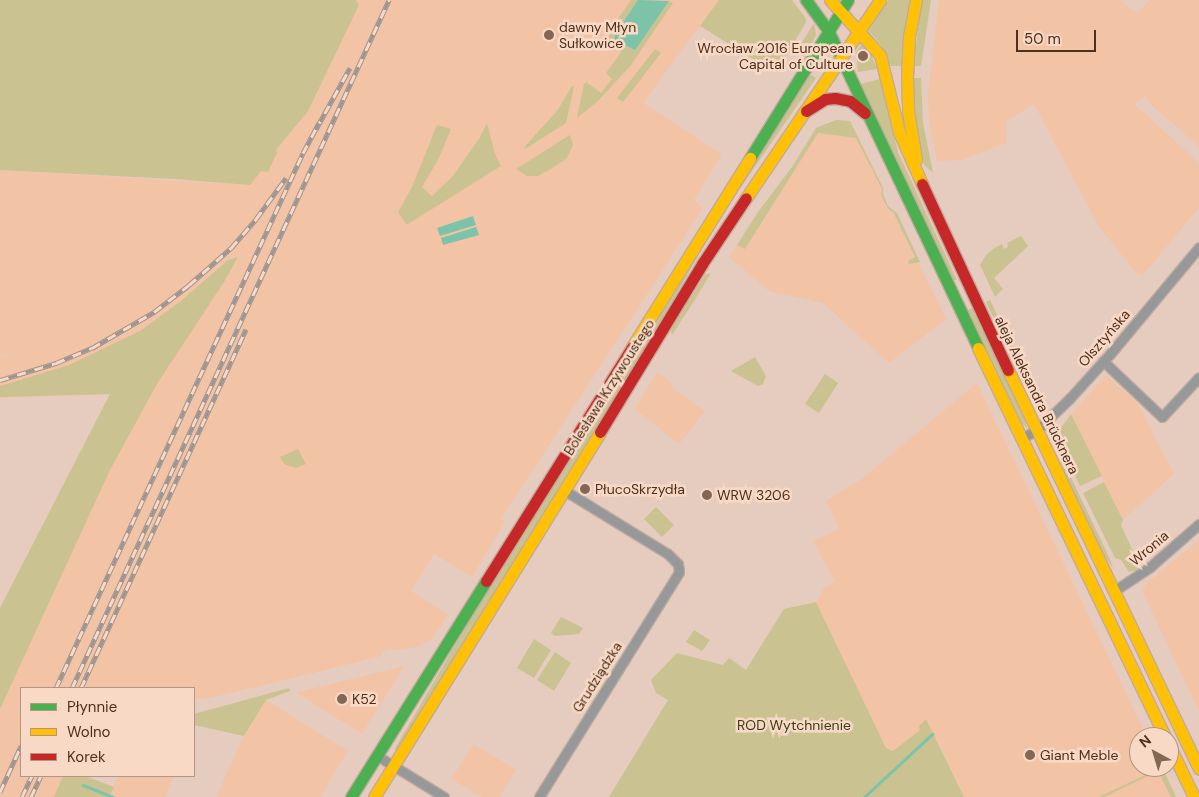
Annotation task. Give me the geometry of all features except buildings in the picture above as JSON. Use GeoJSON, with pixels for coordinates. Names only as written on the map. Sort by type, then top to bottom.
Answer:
{"type":"FeatureCollection","features":[{"type":"Feature","properties":{"kind":"main road"},"geometry":{"type":"LineString","coordinates":[[806,0],[828,30],[841,56],[867,115],[1160,727]]}},
{"type":"Feature","properties":{"kind":"main road","name":"aleja Aleksandra Brücknera"},"geometry":{"type":"LineString","coordinates":[[830,0],[880,54],[899,132],[953,256],[1199,769]]}},
{"type":"Feature","properties":{"kind":"main road","name":"Bolesława Krzywoustego"},"geometry":{"type":"LineString","coordinates":[[351,797],[848,0]]}},
{"type":"Feature","properties":{"kind":"main road","name":"Bolesława Krzywoustego"},"geometry":{"type":"LineString","coordinates":[[374,797],[702,264],[880,0]]}},
{"type":"Feature","properties":{"kind":"main road"},"geometry":{"type":"LineString","coordinates":[[916,0],[908,44],[907,81],[908,111],[919,176]]}},
{"type":"Feature","properties":{"kind":"main road"},"geometry":{"type":"LineString","coordinates":[[800,116],[825,99],[835,98],[850,101],[867,115]]}},
{"type":"Feature","properties":{"kind":"main road"},"geometry":{"type":"LineString","coordinates":[[1179,766],[1194,797]]}},
{"type":"Feature","properties":{"kind":"street","name":"Olsztyńska"},"geometry":{"type":"LineString","coordinates":[[1022,438],[1037,430],[1103,361],[1199,247]]}},
{"type":"Feature","properties":{"kind":"street"},"geometry":{"type":"LineString","coordinates":[[1103,361],[1162,417],[1199,377]]}},
{"type":"Feature","properties":{"kind":"street","name":"Grudziądzka"},"geometry":{"type":"LineString","coordinates":[[539,797],[679,572],[678,564],[668,554],[564,490]]}},
{"type":"Feature","properties":{"kind":"street","name":"Wronia"},"geometry":{"type":"LineString","coordinates":[[1114,591],[1150,567],[1199,524]]}},
{"type":"Feature","properties":{"kind":"street"},"geometry":{"type":"LineString","coordinates":[[376,755],[444,797]]}},
{"type":"Feature","properties":{"kind":"shaded area"},"geometry":{"type":"Polygon","coordinates":[[[356,0],[719,0],[643,103],[722,154],[694,200],[703,208],[501,519],[505,522],[472,577],[434,554],[411,591],[448,615],[431,640],[416,647],[381,652],[382,656],[205,699],[195,698],[195,687],[20,687],[20,777],[63,777],[54,797],[0,797],[0,608],[110,394],[0,398],[0,357],[19,352],[0,356],[0,170],[250,185],[283,141],[359,5],[356,0]]]}},
{"type":"Feature","properties":{"kind":"shaded area"},"geometry":{"type":"Polygon","coordinates":[[[638,0],[669,1],[635,50],[615,40],[615,34],[638,0]]]}},
{"type":"Feature","properties":{"kind":"shaded area"},"geometry":{"type":"Polygon","coordinates":[[[939,0],[1120,0],[1137,13],[1150,0],[1199,0],[1199,146],[1150,104],[1145,96],[1134,104],[1199,163],[1199,208],[1142,276],[1136,273],[1098,225],[1034,104],[1005,122],[1007,126],[1006,143],[962,160],[937,161],[929,120],[928,94],[939,0]]]}},
{"type":"Feature","properties":{"kind":"shaded area"},"geometry":{"type":"Polygon","coordinates":[[[818,133],[856,138],[882,189],[881,195],[888,210],[893,213],[946,319],[889,363],[823,303],[769,291],[729,257],[737,245],[745,249],[818,133]]]}},
{"type":"Feature","properties":{"kind":"shaded area"},"geometry":{"type":"Polygon","coordinates":[[[473,216],[476,225],[440,236],[437,228],[473,216]]]}},
{"type":"Feature","properties":{"kind":"shaded area"},"geometry":{"type":"Polygon","coordinates":[[[476,227],[479,235],[443,245],[441,238],[476,227]]]}},
{"type":"Feature","properties":{"kind":"shaded area"},"geometry":{"type":"Polygon","coordinates":[[[657,372],[671,383],[673,389],[705,411],[679,444],[635,409],[657,372]]]}},
{"type":"Feature","properties":{"kind":"shaded area"},"geometry":{"type":"Polygon","coordinates":[[[1106,375],[1138,404],[1174,474],[1123,520],[1071,414],[1106,375]]]}},
{"type":"Feature","properties":{"kind":"shaded area"},"geometry":{"type":"Polygon","coordinates":[[[977,383],[1142,727],[1129,727],[1129,777],[1167,777],[1176,797],[964,797],[926,719],[920,730],[893,751],[886,748],[816,602],[824,588],[835,582],[813,541],[839,529],[826,501],[863,478],[977,383]]]}},
{"type":"Feature","properties":{"kind":"shaded area"},"geometry":{"type":"Polygon","coordinates":[[[1199,540],[1199,711],[1142,591],[1147,583],[1199,540]]]}},
{"type":"Feature","properties":{"kind":"shaded area"},"geometry":{"type":"Polygon","coordinates":[[[404,666],[362,734],[298,694],[298,692],[404,666]]]}},
{"type":"Feature","properties":{"kind":"shaded area"},"geometry":{"type":"Polygon","coordinates":[[[266,700],[348,751],[320,797],[216,797],[244,736],[266,700]]]}},
{"type":"Feature","properties":{"kind":"shaded area"},"geometry":{"type":"Polygon","coordinates":[[[474,744],[516,770],[499,797],[482,797],[451,779],[474,744]]]}},
{"type":"Feature","properties":{"kind":"shaded area"},"geometry":{"type":"Polygon","coordinates":[[[118,777],[174,777],[165,797],[109,797],[118,777]]]}},
{"type":"Feature","properties":{"kind":"green space"},"geometry":{"type":"Polygon","coordinates":[[[0,0],[356,0],[359,5],[308,111],[276,150],[277,153],[268,172],[261,171],[250,185],[0,170],[0,0]]]}},
{"type":"Feature","properties":{"kind":"green space"},"geometry":{"type":"Polygon","coordinates":[[[631,0],[638,0],[615,34],[634,49],[669,1],[673,3],[631,65],[598,101],[577,118],[584,84],[586,82],[601,93],[612,79],[606,73],[621,52],[609,43],[609,32],[631,0]]]}},
{"type":"Feature","properties":{"kind":"green space"},"geometry":{"type":"Polygon","coordinates":[[[719,0],[792,0],[805,17],[806,22],[785,58],[772,71],[700,26],[719,0]]]}},
{"type":"Feature","properties":{"kind":"green space"},"geometry":{"type":"Polygon","coordinates":[[[888,0],[910,0],[902,66],[888,66],[882,46],[869,31],[888,0]]]}},
{"type":"Feature","properties":{"kind":"green space"},"geometry":{"type":"Polygon","coordinates":[[[922,0],[931,0],[921,66],[913,66],[922,0]]]}},
{"type":"Feature","properties":{"kind":"green space"},"geometry":{"type":"Polygon","coordinates":[[[814,23],[816,35],[804,57],[799,47],[814,23]]]}},
{"type":"Feature","properties":{"kind":"green space"},"geometry":{"type":"Polygon","coordinates":[[[861,45],[870,52],[877,69],[858,72],[856,52],[861,45]]]}},
{"type":"Feature","properties":{"kind":"green space"},"geometry":{"type":"Polygon","coordinates":[[[655,49],[661,53],[623,102],[617,98],[655,49]]]}},
{"type":"Feature","properties":{"kind":"green space"},"geometry":{"type":"Polygon","coordinates":[[[808,73],[816,78],[741,187],[739,185],[808,73]]]}},
{"type":"Feature","properties":{"kind":"green space"},"geometry":{"type":"Polygon","coordinates":[[[913,78],[921,78],[923,123],[933,173],[924,165],[920,153],[915,117],[913,78]]]}},
{"type":"Feature","properties":{"kind":"green space"},"geometry":{"type":"Polygon","coordinates":[[[880,79],[898,152],[957,280],[953,280],[861,84],[880,79]]]}},
{"type":"Feature","properties":{"kind":"green space"},"geometry":{"type":"Polygon","coordinates":[[[572,86],[574,87],[566,123],[525,149],[526,145],[557,111],[572,86]]]}},
{"type":"Feature","properties":{"kind":"green space"},"geometry":{"type":"Polygon","coordinates":[[[836,120],[850,121],[883,188],[883,194],[888,206],[897,213],[920,262],[909,264],[908,261],[915,257],[893,212],[889,210],[881,195],[882,189],[856,138],[818,133],[745,249],[737,245],[758,212],[792,167],[816,128],[836,120]]]}},
{"type":"Feature","properties":{"kind":"green space"},"geometry":{"type":"Polygon","coordinates":[[[487,123],[495,154],[501,166],[406,224],[398,212],[412,187],[437,125],[451,129],[438,160],[422,187],[432,196],[453,176],[480,137],[487,123]]]}},
{"type":"Feature","properties":{"kind":"green space"},"geometry":{"type":"Polygon","coordinates":[[[570,135],[573,145],[567,158],[551,169],[538,176],[527,176],[516,169],[570,135]]]}},
{"type":"Feature","properties":{"kind":"green space"},"geometry":{"type":"Polygon","coordinates":[[[719,219],[661,322],[397,749],[394,750],[471,618],[719,219]]]}},
{"type":"Feature","properties":{"kind":"green space"},"geometry":{"type":"Polygon","coordinates":[[[1021,236],[1028,246],[994,278],[1003,289],[995,297],[980,265],[986,255],[993,249],[1002,244],[1004,249],[1008,247],[1007,243],[1021,236]]]}},
{"type":"Feature","properties":{"kind":"green space"},"geometry":{"type":"Polygon","coordinates":[[[238,257],[224,282],[157,384],[110,470],[0,709],[0,608],[110,394],[0,397],[0,386],[69,365],[140,331],[181,301],[228,260],[238,257]]]}},
{"type":"Feature","properties":{"kind":"green space"},"geometry":{"type":"Polygon","coordinates":[[[711,273],[672,335],[671,330],[705,275],[711,273]]]}},
{"type":"Feature","properties":{"kind":"green space"},"geometry":{"type":"Polygon","coordinates":[[[990,300],[1040,405],[1033,399],[986,302],[990,300]]]}},
{"type":"Feature","properties":{"kind":"green space"},"geometry":{"type":"Polygon","coordinates":[[[972,308],[1023,415],[1027,428],[1022,424],[968,310],[972,308]]]}},
{"type":"Feature","properties":{"kind":"green space"},"geometry":{"type":"Polygon","coordinates":[[[755,357],[766,376],[763,384],[758,386],[731,371],[755,357]]]}},
{"type":"Feature","properties":{"kind":"green space"},"geometry":{"type":"Polygon","coordinates":[[[825,374],[838,383],[819,413],[805,404],[825,374]]]}},
{"type":"Feature","properties":{"kind":"green space"},"geometry":{"type":"Polygon","coordinates":[[[1071,414],[1102,476],[1080,486],[1056,435],[1071,414]]]}},
{"type":"Feature","properties":{"kind":"green space"},"geometry":{"type":"Polygon","coordinates":[[[298,449],[306,464],[296,468],[284,464],[280,457],[298,449]]]}},
{"type":"Feature","properties":{"kind":"green space"},"geometry":{"type":"Polygon","coordinates":[[[1063,461],[1113,568],[1103,554],[1059,462],[1063,461]]]}},
{"type":"Feature","properties":{"kind":"green space"},"geometry":{"type":"Polygon","coordinates":[[[1104,482],[1123,520],[1121,525],[1140,567],[1137,570],[1129,572],[1121,560],[1115,558],[1083,493],[1104,482]]]}},
{"type":"Feature","properties":{"kind":"green space"},"geometry":{"type":"Polygon","coordinates":[[[656,507],[674,525],[662,537],[644,519],[656,507]]]}},
{"type":"Feature","properties":{"kind":"green space","name":"ROD Wytchnienie"},"geometry":{"type":"Polygon","coordinates":[[[816,602],[886,748],[893,751],[920,730],[919,726],[926,719],[964,797],[609,797],[668,700],[656,693],[651,680],[677,653],[723,665],[729,658],[746,670],[784,609],[816,602]]]}},
{"type":"Feature","properties":{"kind":"green space"},"geometry":{"type":"Polygon","coordinates":[[[561,617],[583,628],[579,634],[555,636],[551,633],[561,617]]]}},
{"type":"Feature","properties":{"kind":"green space"},"geometry":{"type":"Polygon","coordinates":[[[694,630],[710,640],[702,651],[686,642],[694,630]]]}},
{"type":"Feature","properties":{"kind":"green space"},"geometry":{"type":"Polygon","coordinates":[[[534,639],[551,650],[534,678],[517,668],[534,639]]]}},
{"type":"Feature","properties":{"kind":"green space"},"geometry":{"type":"Polygon","coordinates":[[[555,652],[571,663],[554,691],[537,680],[555,652]]]}},
{"type":"Feature","properties":{"kind":"green space"},"geometry":{"type":"Polygon","coordinates":[[[289,688],[290,691],[266,700],[244,736],[195,725],[195,714],[289,688]]]}},
{"type":"Feature","properties":{"kind":"green space"},"geometry":{"type":"Polygon","coordinates":[[[63,777],[88,777],[114,787],[109,797],[54,797],[63,777]]]}},
{"type":"Feature","properties":{"kind":"green space"},"geometry":{"type":"Polygon","coordinates":[[[1141,777],[1146,777],[1104,797],[1099,797],[1141,777]]]}},
{"type":"Feature","properties":{"kind":"green space"},"geometry":{"type":"Polygon","coordinates":[[[1161,777],[1167,777],[1176,797],[1171,797],[1161,777]]]}},
{"type":"Feature","properties":{"kind":"waterway"},"geometry":{"type":"LineString","coordinates":[[864,797],[932,734]]}},
{"type":"Feature","properties":{"kind":"waterway"},"geometry":{"type":"LineString","coordinates":[[83,785],[113,797]]}},
{"type":"Feature","properties":{"kind":"railway"},"geometry":{"type":"LineString","coordinates":[[72,687],[389,0]]}},
{"type":"Feature","properties":{"kind":"railway"},"geometry":{"type":"LineString","coordinates":[[316,129],[350,68]]}},
{"type":"Feature","properties":{"kind":"railway"},"geometry":{"type":"LineString","coordinates":[[56,687],[303,153],[319,123]]}},
{"type":"Feature","properties":{"kind":"railway"},"geometry":{"type":"LineString","coordinates":[[0,380],[56,363],[92,348],[154,312],[189,285],[231,248],[256,219],[286,178]]}},
{"type":"Feature","properties":{"kind":"railway"},"geometry":{"type":"LineString","coordinates":[[81,687],[246,329]]}},
{"type":"Feature","properties":{"kind":"railway"},"geometry":{"type":"LineString","coordinates":[[0,792],[20,748]]}},
{"type":"Feature","properties":{"kind":"railway"},"geometry":{"type":"LineString","coordinates":[[22,797],[32,777]]}},
{"type":"Feature","properties":{"kind":"railway"},"geometry":{"type":"LineString","coordinates":[[31,797],[41,777]]}},
{"type":"Feature","properties":{"kind":"traffic: fast"},"geometry":{"type":"LineString","coordinates":[[806,0],[828,30],[978,348]]}},
{"type":"Feature","properties":{"kind":"traffic: fast"},"geometry":{"type":"LineString","coordinates":[[750,158],[848,0]]}},
{"type":"Feature","properties":{"kind":"traffic: fast"},"geometry":{"type":"LineString","coordinates":[[351,797],[486,581]]}},
{"type":"Feature","properties":{"kind":"traffic: slow"},"geometry":{"type":"LineString","coordinates":[[830,0],[880,55],[899,132],[922,184]]}},
{"type":"Feature","properties":{"kind":"traffic: slow"},"geometry":{"type":"LineString","coordinates":[[746,198],[880,0]]}},
{"type":"Feature","properties":{"kind":"traffic: slow"},"geometry":{"type":"LineString","coordinates":[[916,0],[909,36],[907,77],[908,111],[916,159]]}},
{"type":"Feature","properties":{"kind":"traffic: slow"},"geometry":{"type":"LineString","coordinates":[[632,347],[750,158]]}},
{"type":"Feature","properties":{"kind":"traffic: slow"},"geometry":{"type":"LineString","coordinates":[[978,348],[1160,727]]}},
{"type":"Feature","properties":{"kind":"traffic: slow"},"geometry":{"type":"LineString","coordinates":[[1008,370],[1199,769]]}},
{"type":"Feature","properties":{"kind":"traffic: slow"},"geometry":{"type":"LineString","coordinates":[[374,797],[600,432]]}},
{"type":"Feature","properties":{"kind":"traffic: slow"},"geometry":{"type":"LineString","coordinates":[[1179,766],[1194,797]]}},
{"type":"Feature","properties":{"kind":"traffic: jam"},"geometry":{"type":"LineString","coordinates":[[806,111],[825,99],[835,98],[850,101],[865,113]]}},
{"type":"Feature","properties":{"kind":"traffic: jam"},"geometry":{"type":"LineString","coordinates":[[922,184],[1008,370]]}},
{"type":"Feature","properties":{"kind":"traffic: jam"},"geometry":{"type":"LineString","coordinates":[[600,432],[702,264],[746,198]]}},
{"type":"Feature","properties":{"kind":"traffic: jam"},"geometry":{"type":"LineString","coordinates":[[486,581],[632,347]]}},
{"type":"Feature","properties":{"kind":"place","name":"dawny Młyn Sułkowice"},"geometry":{"type":"Point","coordinates":[549,35]}},
{"type":"Feature","properties":{"kind":"place","name":"Wrocław 2016 European Capital of Culture"},"geometry":{"type":"Point","coordinates":[863,56]}},
{"type":"Feature","properties":{"kind":"place","name":"PłucoSkrzydła"},"geometry":{"type":"Point","coordinates":[585,489]}},
{"type":"Feature","properties":{"kind":"place","name":"WRW 3206"},"geometry":{"type":"Point","coordinates":[707,495]}},
{"type":"Feature","properties":{"kind":"place","name":"K52"},"geometry":{"type":"Point","coordinates":[342,699]}},
{"type":"Feature","properties":{"kind":"place","name":"Giant Meble"},"geometry":{"type":"Point","coordinates":[1030,755]}}]}
